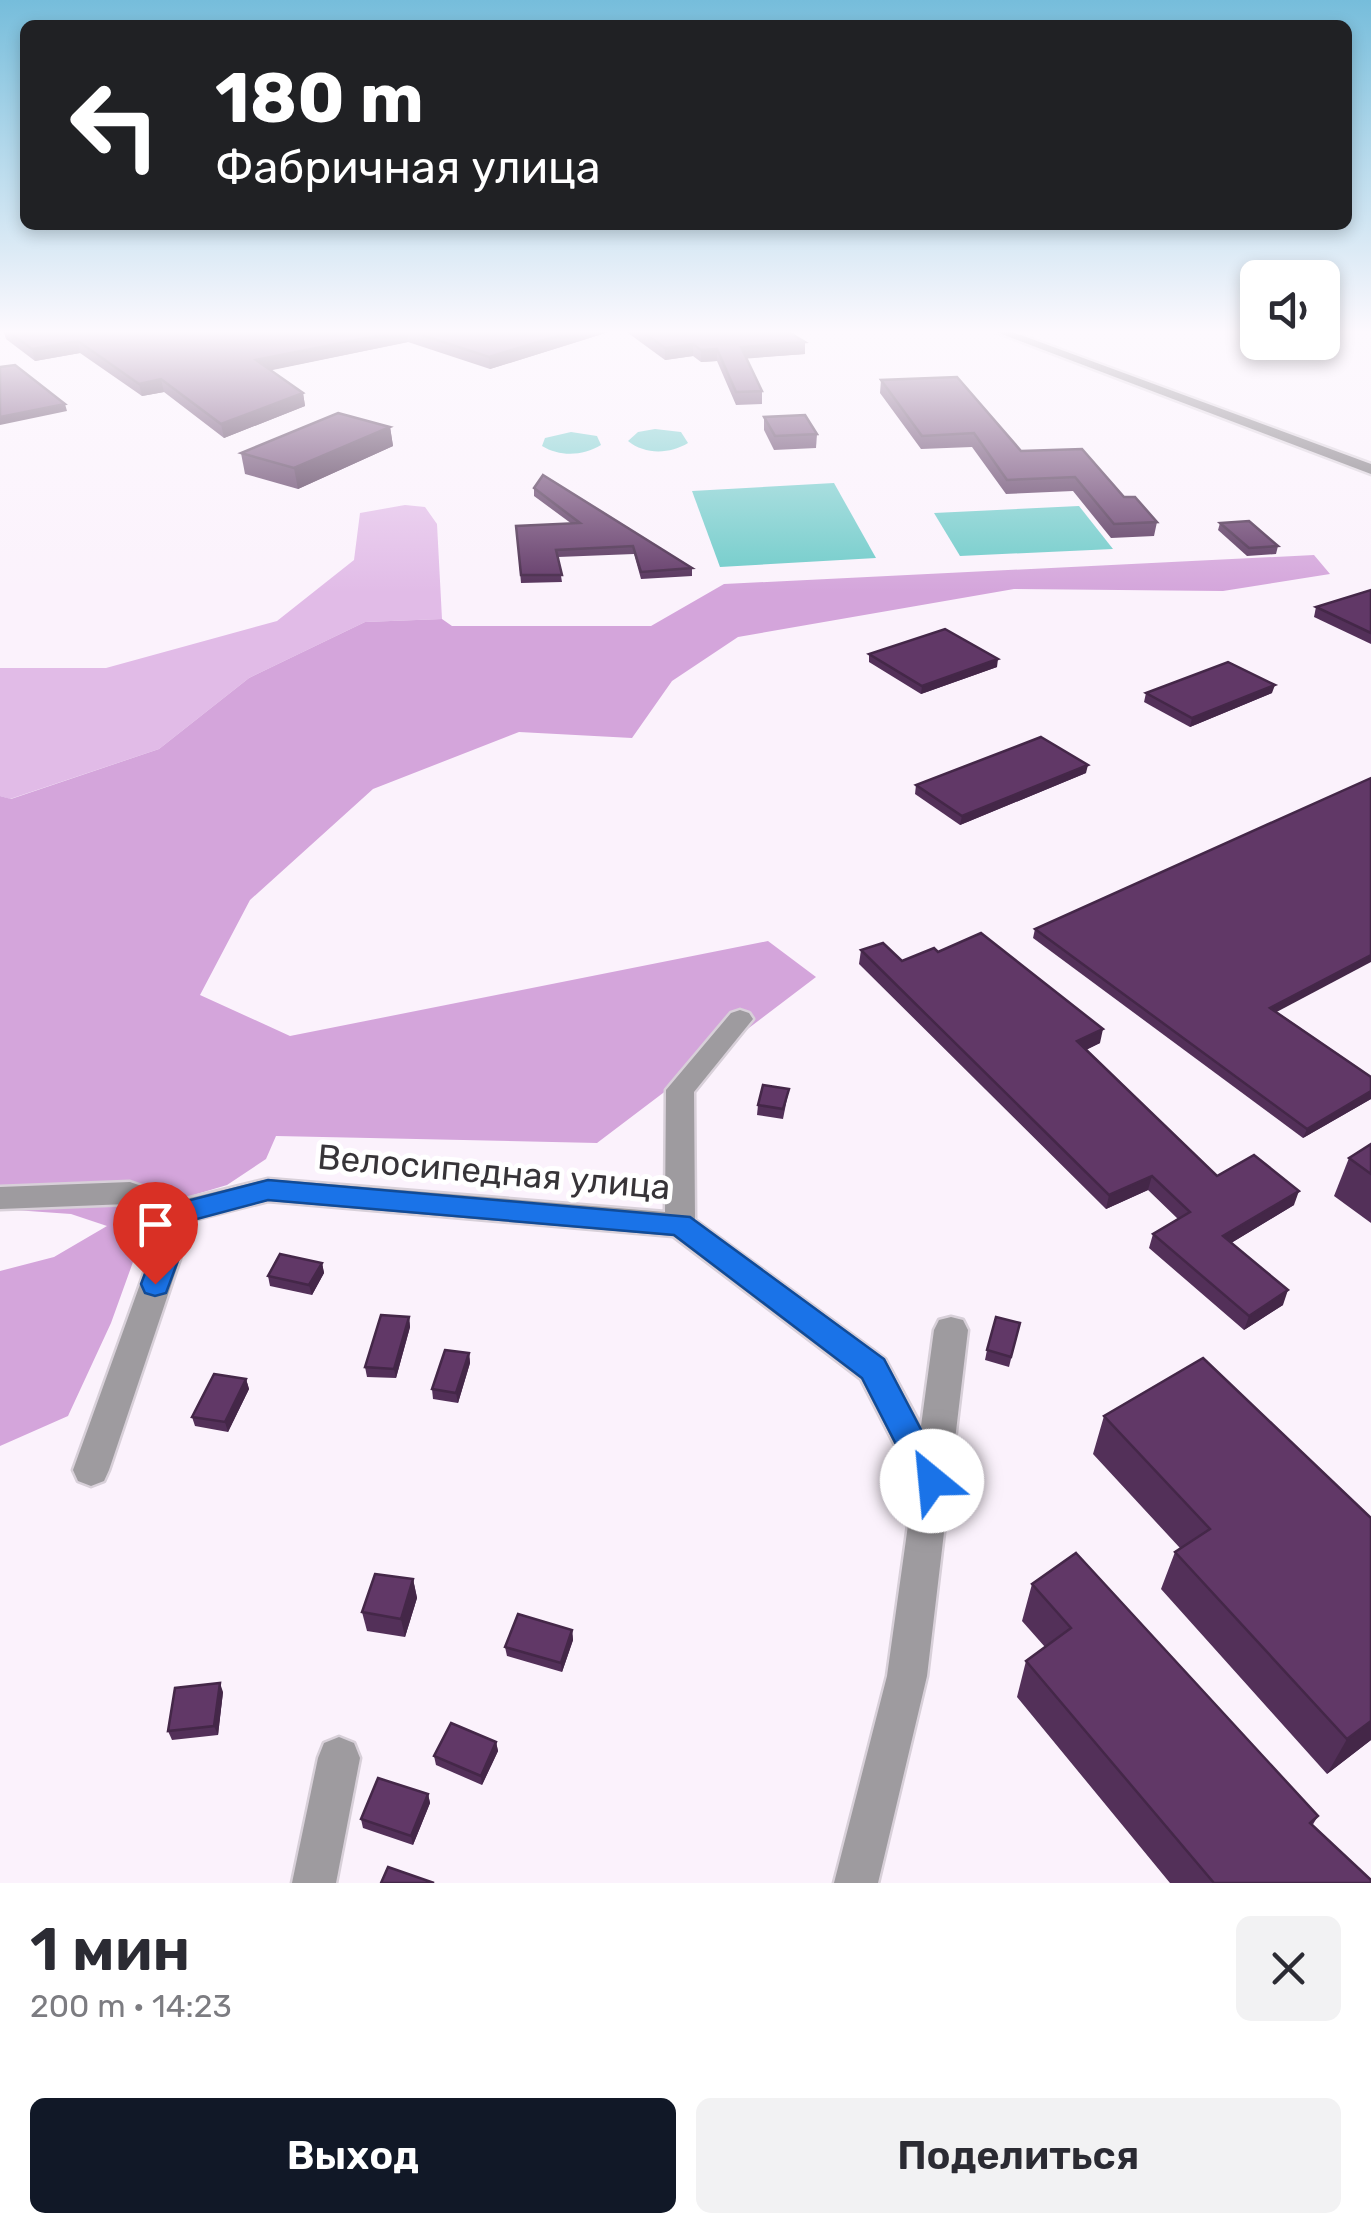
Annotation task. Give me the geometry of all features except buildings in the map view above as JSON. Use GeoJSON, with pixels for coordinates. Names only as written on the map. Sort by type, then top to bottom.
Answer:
{"type":"FeatureCollection","features":[{"type":"Feature","properties":{"kind":"street"},"geometry":{"type":"LineString","coordinates":[[1233,418],[1371,469]]}},
{"type":"Feature","properties":{"kind":"street"},"geometry":{"type":"LineString","coordinates":[[680,1225],[680,1090],[740,1019]]}},
{"type":"Feature","properties":{"kind":"street","name":"Велосипедная улица"},"geometry":{"type":"LineString","coordinates":[[181,1212],[268,1190],[680,1225],[873,1368],[932,1481]]}},
{"type":"Feature","properties":{"kind":"street"},"geometry":{"type":"LineString","coordinates":[[0,1198],[130,1193],[181,1212],[91,1470]]}},
{"type":"Feature","properties":{"kind":"street"},"geometry":{"type":"LineString","coordinates":[[856,1883],[907,1676],[951,1330]]}},
{"type":"Feature","properties":{"kind":"street"},"geometry":{"type":"LineString","coordinates":[[314,1883],[339,1758]]}},
{"type":"Feature","properties":{"kind":"shaded area"},"geometry":{"type":"Polygon","coordinates":[[[405,505],[425,507],[437,524],[442,619],[365,622],[249,678],[159,749],[10,799],[0,796],[0,668],[106,668],[277,621],[354,560],[360,513],[405,505]]]}},
{"type":"Feature","properties":{"kind":"shaded area"},"geometry":{"type":"Polygon","coordinates":[[[1314,555],[1330,574],[1223,591],[1014,589],[738,637],[672,681],[632,738],[519,732],[373,789],[250,900],[200,995],[290,1036],[768,941],[816,977],[597,1143],[276,1136],[266,1159],[227,1185],[187,1197],[142,1237],[111,1323],[68,1416],[0,1446],[0,1271],[54,1257],[107,1226],[71,1214],[0,1209],[0,796],[11,799],[159,749],[249,678],[365,622],[442,619],[452,626],[651,626],[724,584],[1314,555]]]}},
{"type":"Feature","properties":{"kind":"water"},"geometry":{"type":"Polygon","coordinates":[[[571,432],[597,436],[601,445],[572,454],[542,446],[545,438],[571,432]]]}},
{"type":"Feature","properties":{"kind":"water"},"geometry":{"type":"Polygon","coordinates":[[[638,432],[681,432],[688,443],[658,451],[642,449],[628,441],[638,432]]]}},
{"type":"Feature","properties":{"kind":"water"},"geometry":{"type":"Polygon","coordinates":[[[834,483],[876,558],[720,567],[692,491],[834,483]]]}},
{"type":"Feature","properties":{"kind":"water"},"geometry":{"type":"Polygon","coordinates":[[[1079,506],[1113,549],[960,556],[934,513],[1079,506]]]}},
{"type":"Feature","properties":{"kind":"route"},"geometry":{"type":"LineString","coordinates":[[155,1284],[181,1212],[268,1190],[680,1225],[873,1368],[932,1481]]}}]}
